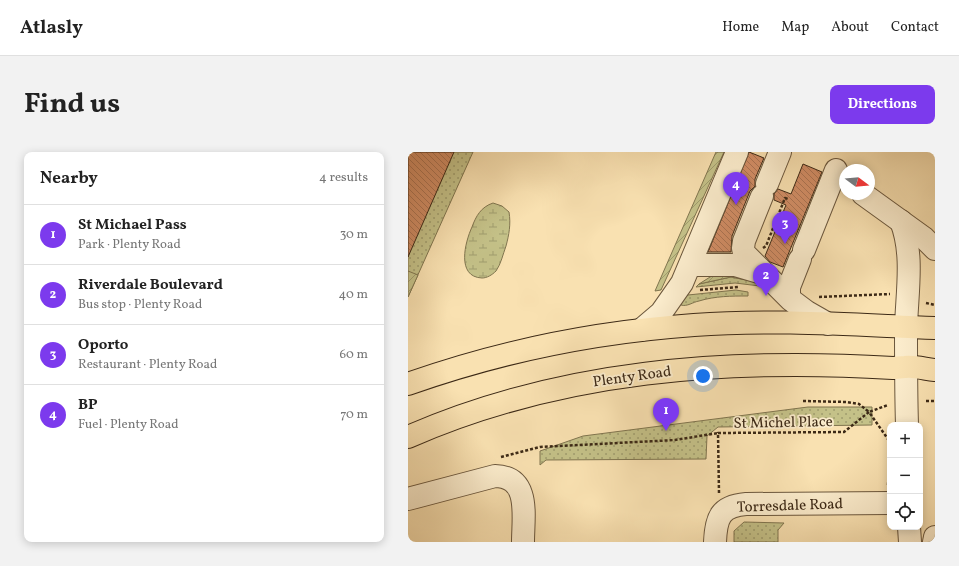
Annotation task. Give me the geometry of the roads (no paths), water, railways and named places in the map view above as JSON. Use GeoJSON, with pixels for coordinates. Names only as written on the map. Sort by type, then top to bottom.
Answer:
{"type":"FeatureCollection","features":[{"type":"Feature","properties":{"kind":"highway"},"geometry":{"type":"LineString","coordinates":[[408,384],[458,366],[515,351],[578,338],[641,330],[695,325],[828,324],[935,328]]}},
{"type":"Feature","properties":{"kind":"highway","name":"Plenty Road"},"geometry":{"type":"LineString","coordinates":[[408,437],[439,424],[556,388],[681,369],[764,365],[836,365],[893,368],[906,367],[935,370]]}},
{"type":"Feature","properties":{"kind":"street"},"geometry":{"type":"LineString","coordinates":[[641,330],[669,303],[691,265],[737,152]]}},
{"type":"Feature","properties":{"kind":"street"},"geometry":{"type":"LineString","coordinates":[[780,152],[743,246],[744,253],[789,297],[807,312],[828,324]]}},
{"type":"Feature","properties":{"kind":"street"},"geometry":{"type":"LineString","coordinates":[[789,297],[789,287],[836,170]]}},
{"type":"Feature","properties":{"kind":"street"},"geometry":{"type":"LineString","coordinates":[[871,200],[924,238],[935,249]]}},
{"type":"Feature","properties":{"kind":"street"},"geometry":{"type":"LineString","coordinates":[[901,221],[906,234],[908,254],[906,327],[907,422]]}},
{"type":"Feature","properties":{"kind":"street"},"geometry":{"type":"LineString","coordinates":[[691,265],[735,265],[756,271],[762,271]]}},
{"type":"Feature","properties":{"kind":"street"},"geometry":{"type":"LineString","coordinates":[[408,500],[495,476],[508,478],[517,484],[522,494],[523,542]]}},
{"type":"Feature","properties":{"kind":"street","name":"Torresdale Road"},"geometry":{"type":"LineString","coordinates":[[715,542],[715,528],[719,517],[730,507],[746,504],[887,503]]}},
{"type":"Feature","properties":{"kind":"street"},"geometry":{"type":"LineString","coordinates":[[909,530],[910,542]]}},
{"type":"Feature","properties":{"kind":"street"},"geometry":{"type":"LineString","coordinates":[[934,542],[935,537]]}},
{"type":"Feature","properties":{"kind":"place","name":"BP"},"geometry":{"type":"Point","coordinates":[736,205]}},
{"type":"Feature","properties":{"kind":"place","name":"Oporto"},"geometry":{"type":"Point","coordinates":[785,244]}},
{"type":"Feature","properties":{"kind":"place","name":"Riverdale Boulevard"},"geometry":{"type":"Point","coordinates":[766,296]}},
{"type":"Feature","properties":{"kind":"place","name":"St Michael Pass"},"geometry":{"type":"Point","coordinates":[666,431]}}]}
